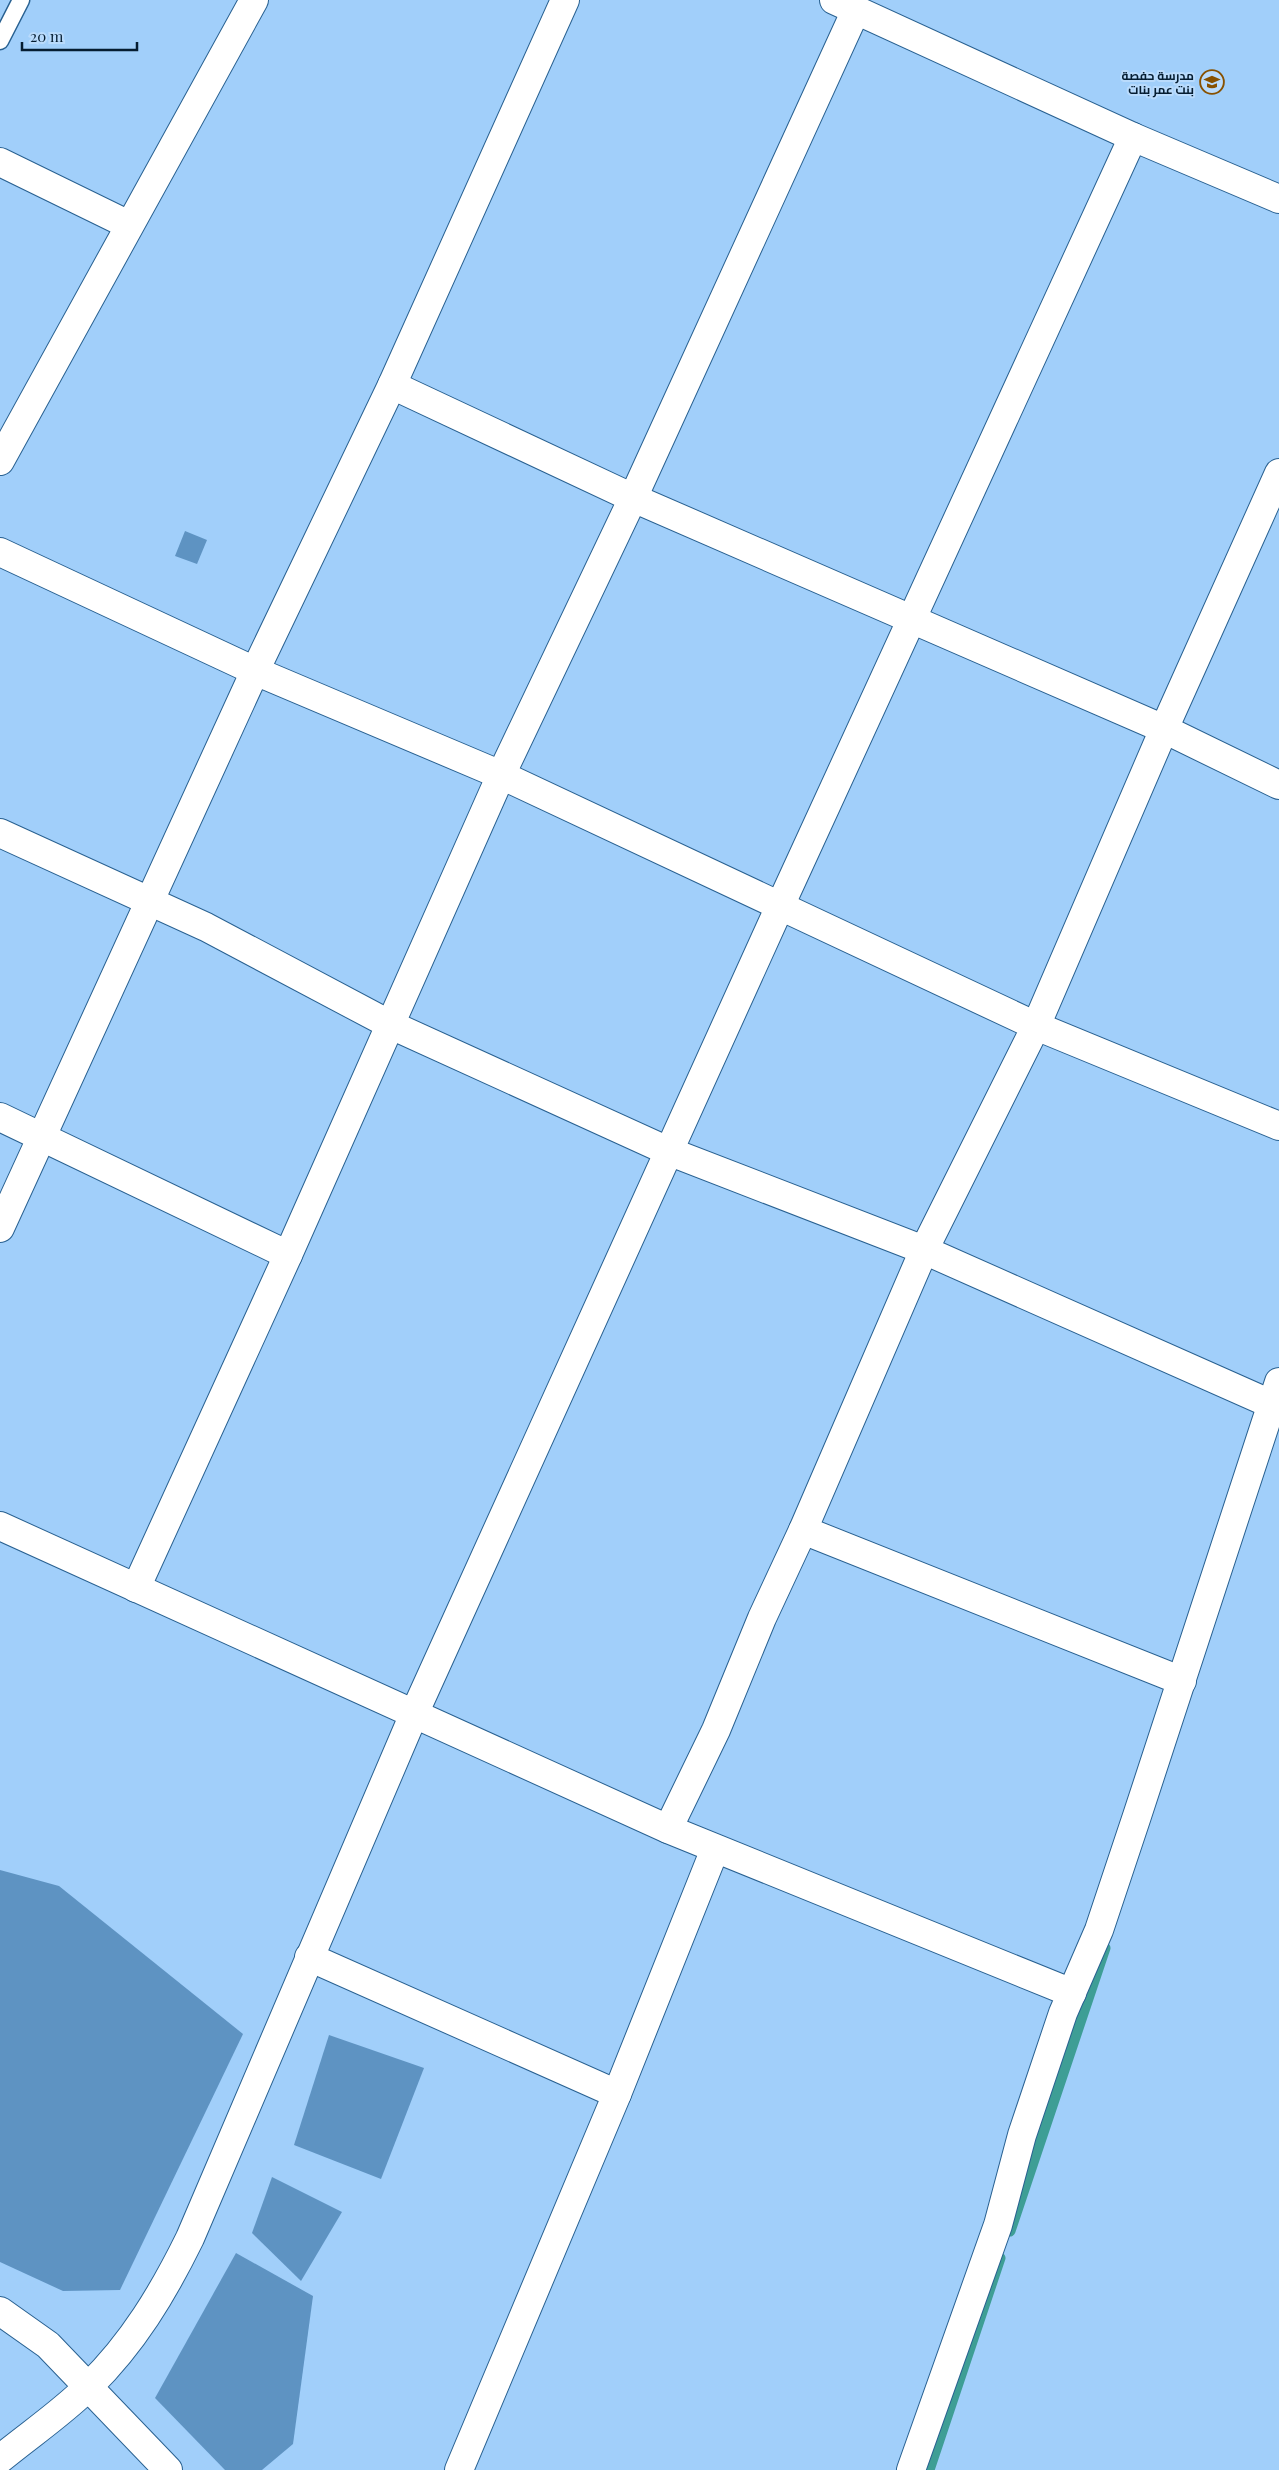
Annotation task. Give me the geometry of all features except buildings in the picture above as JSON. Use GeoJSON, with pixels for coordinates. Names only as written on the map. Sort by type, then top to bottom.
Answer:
{"type":"FeatureCollection","features":[{"type":"Feature","properties":{"kind":"street"},"geometry":{"type":"LineString","coordinates":[[0,461],[128,225],[254,0]]}},
{"type":"Feature","properties":{"kind":"street"},"geometry":{"type":"LineString","coordinates":[[0,1228],[255,671],[392,385],[565,0]]}},
{"type":"Feature","properties":{"kind":"street"},"geometry":{"type":"LineString","coordinates":[[136,1588],[288,1255],[501,775],[633,498],[845,5],[1133,137],[1279,199]]}},
{"type":"Feature","properties":{"kind":"street"},"geometry":{"type":"LineString","coordinates":[[0,2459],[89,2386],[138,2329],[166,2288],[190,2238],[414,1714],[668,1151],[1133,137]]}},
{"type":"Feature","properties":{"kind":"street"},"geometry":{"type":"LineString","coordinates":[[0,162],[128,225]]}},
{"type":"Feature","properties":{"kind":"street"},"geometry":{"type":"LineString","coordinates":[[392,385],[633,498],[1164,729],[1279,785]]}},
{"type":"Feature","properties":{"kind":"street"},"geometry":{"type":"LineString","coordinates":[[668,1829],[716,1730],[762,1618],[803,1530],[924,1250],[1036,1026],[1164,729],[1276,488]]}},
{"type":"Feature","properties":{"kind":"street"},"geometry":{"type":"LineString","coordinates":[[0,552],[255,671],[501,775],[1036,1026],[1279,1126]]}},
{"type":"Feature","properties":{"kind":"street"},"geometry":{"type":"LineString","coordinates":[[0,833],[215,931],[389,1024],[668,1151],[924,1250],[1275,1393],[1182,1682],[1099,1930],[1072,1993],[1022,2135],[998,2225],[911,2470]]}},
{"type":"Feature","properties":{"kind":"street"},"geometry":{"type":"LineString","coordinates":[[0,1117],[288,1255]]}},
{"type":"Feature","properties":{"kind":"street"},"geometry":{"type":"LineString","coordinates":[[0,1526],[668,1829],[1072,1993]]}},
{"type":"Feature","properties":{"kind":"street"},"geometry":{"type":"LineString","coordinates":[[803,1530],[1182,1682]]}},
{"type":"Feature","properties":{"kind":"street"},"geometry":{"type":"LineString","coordinates":[[459,2470],[617,2094],[715,1849]]}},
{"type":"Feature","properties":{"kind":"street"},"geometry":{"type":"LineString","coordinates":[[309,1957],[617,2094]]}},
{"type":"Feature","properties":{"kind":"street"},"geometry":{"type":"LineString","coordinates":[[0,2311],[48,2345],[168,2470]]}},
{"type":"Feature","properties":{"kind":"lane"},"geometry":{"type":"LineString","coordinates":[[0,41],[21,0]]}},
{"type":"Feature","properties":{"kind":"waterway"},"geometry":{"type":"LineString","coordinates":[[1010,2231],[1105,1948]]}},
{"type":"Feature","properties":{"kind":"waterway"},"geometry":{"type":"LineString","coordinates":[[929,2470],[1000,2258]]}},
{"type":"Feature","properties":{"kind":"place","name":"مدرسة حفصة بنت عمر بنات"},"geometry":{"type":"Point","coordinates":[1212,82]}}]}
